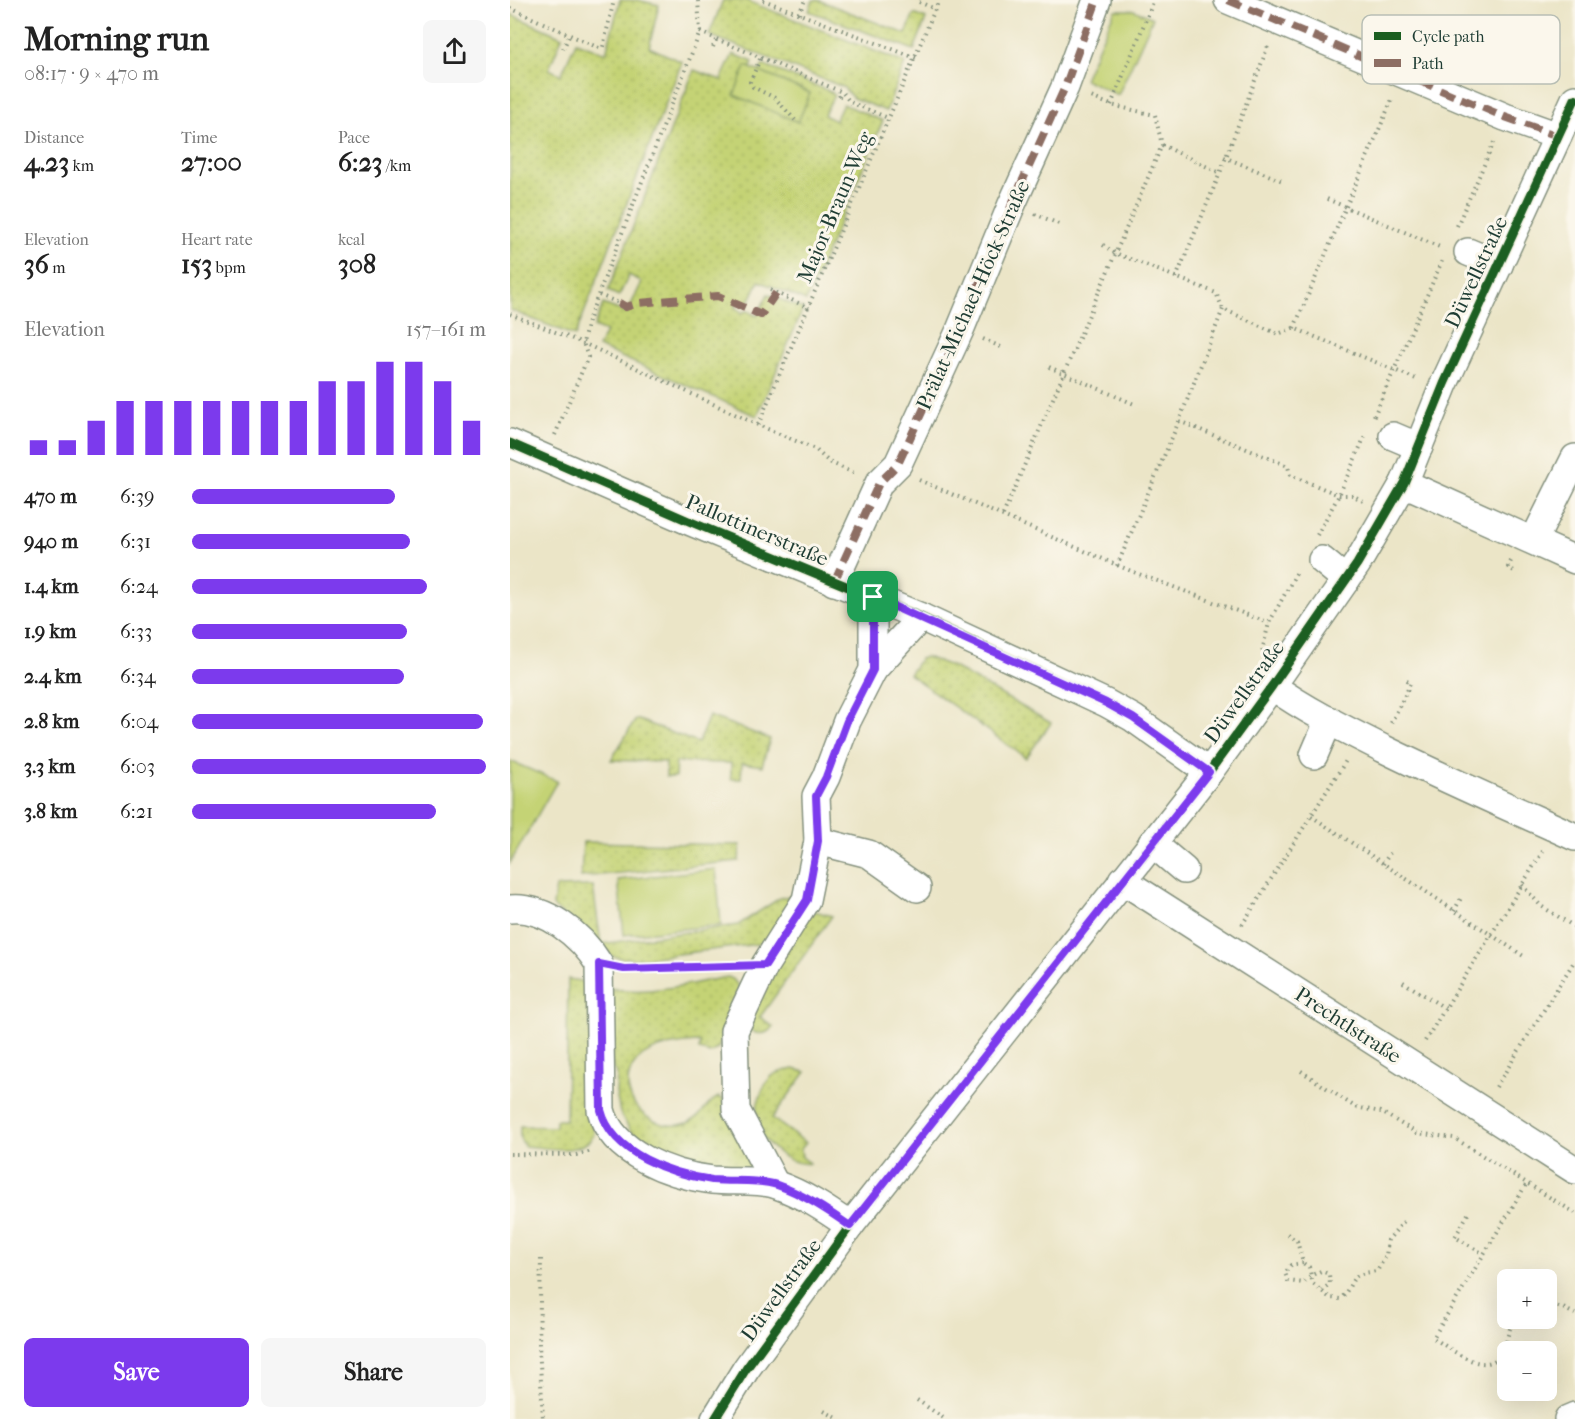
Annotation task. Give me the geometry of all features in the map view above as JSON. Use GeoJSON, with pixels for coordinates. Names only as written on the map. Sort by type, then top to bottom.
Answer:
{"type":"FeatureCollection","features":[{"type":"Feature","properties":{"kind":"street","name":"Prälat-Michael-Höck-Straße"},"geometry":{"type":"LineString","coordinates":[[834,582],[879,483],[898,464],[960,330],[1012,204],[1065,87],[1096,0]]}},
{"type":"Feature","properties":{"kind":"street"},"geometry":{"type":"LineString","coordinates":[[1228,0],[1362,55]]}},
{"type":"Feature","properties":{"kind":"street"},"geometry":{"type":"LineString","coordinates":[[1429,84],[1505,117],[1569,116]]}},
{"type":"Feature","properties":{"kind":"street","name":"Düwellstraße"},"geometry":{"type":"LineString","coordinates":[[715,1419],[746,1369],[850,1226],[1209,772],[1346,580],[1404,483],[1444,384],[1569,116]]}},
{"type":"Feature","properties":{"kind":"street"},"geometry":{"type":"LineString","coordinates":[[1457,244],[1499,265]]}},
{"type":"Feature","properties":{"kind":"street"},"geometry":{"type":"LineString","coordinates":[[1382,429],[1419,447]]}},
{"type":"Feature","properties":{"kind":"street","name":"Pallottinerstraße"},"geometry":{"type":"LineString","coordinates":[[510,443],[921,617],[1106,703],[1133,718],[1209,772]]}},
{"type":"Feature","properties":{"kind":"street"},"geometry":{"type":"LineString","coordinates":[[1534,540],[1575,458]]}},
{"type":"Feature","properties":{"kind":"street"},"geometry":{"type":"LineString","coordinates":[[1404,483],[1575,560]]}},
{"type":"Feature","properties":{"kind":"street"},"geometry":{"type":"LineString","coordinates":[[1312,556],[1346,580]]}},
{"type":"Feature","properties":{"kind":"street"},"geometry":{"type":"LineString","coordinates":[[873,597],[873,670]]}},
{"type":"Feature","properties":{"kind":"street"},"geometry":{"type":"LineString","coordinates":[[775,1184],[736,1110],[734,1031],[765,965],[807,900],[818,841],[816,796],[826,777],[847,721],[873,670],[921,617]]}},
{"type":"Feature","properties":{"kind":"street"},"geometry":{"type":"LineString","coordinates":[[1272,686],[1290,699],[1446,780],[1566,832]]}},
{"type":"Feature","properties":{"kind":"street"},"geometry":{"type":"LineString","coordinates":[[1314,755],[1329,720]]}},
{"type":"Feature","properties":{"kind":"street"},"geometry":{"type":"LineString","coordinates":[[818,841],[869,854],[917,888]]}},
{"type":"Feature","properties":{"kind":"street"},"geometry":{"type":"LineString","coordinates":[[1152,843],[1184,870]]}},
{"type":"Feature","properties":{"kind":"street","name":"Prechtlstraße"},"geometry":{"type":"LineString","coordinates":[[1122,880],[1575,1170]]}},
{"type":"Feature","properties":{"kind":"street"},"geometry":{"type":"LineString","coordinates":[[510,909],[522,908],[542,913],[559,923],[590,950],[599,964],[601,1110],[609,1130],[622,1144],[652,1163],[681,1174],[713,1180],[775,1184],[818,1204],[850,1226]]}},
{"type":"Feature","properties":{"kind":"street"},"geometry":{"type":"LineString","coordinates":[[1568,1419],[1575,1416]]}},
{"type":"Feature","properties":{"kind":"path"},"geometry":{"type":"LineString","coordinates":[[510,8],[599,48],[603,47],[614,0]]}},
{"type":"Feature","properties":{"kind":"path"},"geometry":{"type":"LineString","coordinates":[[552,442],[588,357],[583,343],[588,321],[700,32],[698,0]]}},
{"type":"Feature","properties":{"kind":"path"},"geometry":{"type":"LineString","coordinates":[[763,0],[916,58]]}},
{"type":"Feature","properties":{"kind":"path"},"geometry":{"type":"LineString","coordinates":[[799,14],[805,0]]}},
{"type":"Feature","properties":{"kind":"path"},"geometry":{"type":"LineString","coordinates":[[1111,105],[1154,0]]}},
{"type":"Feature","properties":{"kind":"path"},"geometry":{"type":"LineString","coordinates":[[919,2],[935,9]]}},
{"type":"Feature","properties":{"kind":"path"},"geometry":{"type":"LineString","coordinates":[[1176,278],[1220,173],[1224,157],[1279,20]]}},
{"type":"Feature","properties":{"kind":"path"},"geometry":{"type":"LineString","coordinates":[[700,32],[842,92],[850,102],[888,118]]}},
{"type":"Feature","properties":{"kind":"path"},"geometry":{"type":"LineString","coordinates":[[563,50],[570,34]]}},
{"type":"Feature","properties":{"kind":"path"},"geometry":{"type":"LineString","coordinates":[[713,47],[716,40]]}},
{"type":"Feature","properties":{"kind":"path"},"geometry":{"type":"LineString","coordinates":[[760,59],[750,82],[753,87],[776,98],[795,120]]}},
{"type":"Feature","properties":{"kind":"path"},"geometry":{"type":"LineString","coordinates":[[1294,328],[1399,84]]}},
{"type":"Feature","properties":{"kind":"path"},"geometry":{"type":"LineString","coordinates":[[1003,515],[1162,145],[1155,115],[1111,105],[1065,87]]}},
{"type":"Feature","properties":{"kind":"path"},"geometry":{"type":"LineString","coordinates":[[839,97],[842,92]]}},
{"type":"Feature","properties":{"kind":"path"},"geometry":{"type":"LineString","coordinates":[[1326,199],[1457,244],[1505,117]]}},
{"type":"Feature","properties":{"kind":"path"},"geometry":{"type":"LineString","coordinates":[[1162,145],[1220,173]]}},
{"type":"Feature","properties":{"kind":"path"},"geometry":{"type":"LineString","coordinates":[[1224,157],[1285,182]]}},
{"type":"Feature","properties":{"kind":"path"},"geometry":{"type":"LineString","coordinates":[[1103,245],[1115,253],[1216,293],[1222,309],[1179,421],[1117,566]]}},
{"type":"Feature","properties":{"kind":"path"},"geometry":{"type":"LineString","coordinates":[[1382,429],[1394,370],[1442,261]]}},
{"type":"Feature","properties":{"kind":"path"},"geometry":{"type":"LineString","coordinates":[[770,290],[809,308]]}},
{"type":"Feature","properties":{"kind":"path"},"geometry":{"type":"LineString","coordinates":[[599,295],[619,303],[625,301]]}},
{"type":"Feature","properties":{"kind":"path"},"geometry":{"type":"LineString","coordinates":[[1222,309],[1278,334],[1294,328],[1424,382]]}},
{"type":"Feature","properties":{"kind":"path"},"geometry":{"type":"LineString","coordinates":[[510,314],[583,343],[758,425],[815,449],[829,462],[879,483]]}},
{"type":"Feature","properties":{"kind":"path"},"geometry":{"type":"LineString","coordinates":[[1048,367],[1134,404]]}},
{"type":"Feature","properties":{"kind":"path"},"geometry":{"type":"LineString","coordinates":[[1179,421],[1288,466],[1290,475],[1339,495]]}},
{"type":"Feature","properties":{"kind":"path"},"geometry":{"type":"LineString","coordinates":[[1261,655],[1269,623],[1312,556],[1366,433]]}},
{"type":"Feature","properties":{"kind":"path"},"geometry":{"type":"LineString","coordinates":[[898,464],[907,475],[1117,566],[1269,623]]}},
{"type":"Feature","properties":{"kind":"path"},"geometry":{"type":"LineString","coordinates":[[1387,732],[1411,683],[1404,680]]}},
{"type":"Feature","properties":{"kind":"path"},"geometry":{"type":"LineString","coordinates":[[1228,947],[1264,886],[1352,751]]}},
{"type":"Feature","properties":{"kind":"path"},"geometry":{"type":"LineString","coordinates":[[1311,816],[1525,957]]}},
{"type":"Feature","properties":{"kind":"path"},"geometry":{"type":"LineString","coordinates":[[1303,818],[1308,821]]}},
{"type":"Feature","properties":{"kind":"path"},"geometry":{"type":"LineString","coordinates":[[1410,1065],[1522,885],[1566,832]]}},
{"type":"Feature","properties":{"kind":"path"},"geometry":{"type":"LineString","coordinates":[[1383,864],[1390,853]]}},
{"type":"Feature","properties":{"kind":"path"},"geometry":{"type":"LineString","coordinates":[[1522,885],[1540,906],[1575,927]]}},
{"type":"Feature","properties":{"kind":"path"},"geometry":{"type":"LineString","coordinates":[[1454,911],[1461,898]]}},
{"type":"Feature","properties":{"kind":"path"},"geometry":{"type":"LineString","coordinates":[[1481,1110],[1575,962]]}},
{"type":"Feature","properties":{"kind":"path"},"geometry":{"type":"LineString","coordinates":[[599,964],[624,969],[765,965]]}},
{"type":"Feature","properties":{"kind":"path"},"geometry":{"type":"LineString","coordinates":[[1403,982],[1444,1008]]}},
{"type":"Feature","properties":{"kind":"path"},"geometry":{"type":"LineString","coordinates":[[1520,1033],[1527,1037]]}},
{"type":"Feature","properties":{"kind":"path"},"geometry":{"type":"LineString","coordinates":[[1301,1071],[1356,1107],[1381,1112],[1417,1133],[1454,1138],[1575,1213]]}},
{"type":"Feature","properties":{"kind":"path"},"geometry":{"type":"LineString","coordinates":[[510,1154],[576,1155],[622,1144]]}},
{"type":"Feature","properties":{"kind":"path"},"geometry":{"type":"LineString","coordinates":[[1510,1329],[1502,1352],[1487,1364],[1472,1361],[1433,1338],[1527,1183]]}},
{"type":"Feature","properties":{"kind":"path"},"geometry":{"type":"LineString","coordinates":[[1468,1214],[1455,1237],[1484,1254]]}},
{"type":"Feature","properties":{"kind":"path"},"geometry":{"type":"LineString","coordinates":[[1287,1234],[1297,1241],[1303,1263],[1309,1267],[1312,1275],[1313,1284],[1330,1298],[1341,1299],[1352,1279],[1359,1273],[1377,1270],[1386,1256],[1388,1240],[1405,1220]]}},
{"type":"Feature","properties":{"kind":"path"},"geometry":{"type":"LineString","coordinates":[[541,1259],[539,1344],[543,1419]]}},
{"type":"Feature","properties":{"kind":"path"},"geometry":{"type":"LineString","coordinates":[[1303,1263],[1291,1265],[1285,1273],[1288,1281],[1304,1283],[1312,1275],[1321,1271],[1329,1274],[1330,1284],[1322,1290]]}},
{"type":"Feature","properties":{"kind":"path"},"geometry":{"type":"LineString","coordinates":[[1557,1307],[1575,1314]]}},
{"type":"Feature","properties":{"kind":"path"},"geometry":{"type":"LineString","coordinates":[[917,1400],[945,1419]]}},
{"type":"Feature","properties":{"kind":"path"},"geometry":{"type":"LineString","coordinates":[[824,1411],[839,1419]]}},
{"type":"Feature","properties":{"kind":"green space"},"geometry":{"type":"Polygon","coordinates":[[[620,0],[638,0],[659,5],[649,47],[682,62],[575,336],[510,310],[510,14],[562,37],[549,69],[561,75],[576,42],[606,53],[620,0]]]}},
{"type":"Feature","properties":{"kind":"green space"},"geometry":{"type":"Polygon","coordinates":[[[723,0],[745,0],[905,63],[886,111],[853,98],[843,87],[709,35],[723,0]]]}},
{"type":"Feature","properties":{"kind":"green space"},"geometry":{"type":"Polygon","coordinates":[[[813,0],[906,34],[914,14],[926,19],[914,50],[809,11],[813,0]]]}},
{"type":"Feature","properties":{"kind":"green space"},"geometry":{"type":"Polygon","coordinates":[[[1115,10],[1134,10],[1153,18],[1118,95],[1084,79],[1115,10]]]}},
{"type":"Feature","properties":{"kind":"green space"},"geometry":{"type":"Polygon","coordinates":[[[733,54],[753,62],[751,68],[747,67],[770,110],[798,122],[810,93],[759,72],[763,65],[832,92],[834,95],[824,115],[835,121],[843,104],[883,121],[806,301],[759,281],[747,306],[737,302],[735,307],[743,313],[746,310],[757,316],[768,294],[803,309],[757,416],[598,347],[606,332],[594,327],[603,304],[627,313],[642,282],[629,275],[619,296],[608,291],[694,70],[721,80],[733,54]]]}},
{"type":"Feature","properties":{"kind":"green space"},"geometry":{"type":"Polygon","coordinates":[[[746,66],[810,93],[798,122],[734,95],[746,66]]]}},
{"type":"Feature","properties":{"kind":"green space"},"geometry":{"type":"Polygon","coordinates":[[[926,657],[951,666],[1051,723],[1026,758],[909,674],[920,659],[926,657]]]}},
{"type":"Feature","properties":{"kind":"green space"},"geometry":{"type":"Polygon","coordinates":[[[709,716],[770,739],[762,766],[742,763],[741,779],[731,779],[731,763],[676,762],[675,777],[666,777],[666,762],[611,760],[636,719],[698,743],[709,716]]]}},
{"type":"Feature","properties":{"kind":"green space"},"geometry":{"type":"Polygon","coordinates":[[[510,761],[557,781],[510,863],[510,761]]]}},
{"type":"Feature","properties":{"kind":"green space"},"geometry":{"type":"Polygon","coordinates":[[[583,842],[740,845],[739,861],[581,877],[583,842]]]}},
{"type":"Feature","properties":{"kind":"green space"},"geometry":{"type":"Polygon","coordinates":[[[716,869],[721,925],[624,935],[618,880],[716,869]]]}},
{"type":"Feature","properties":{"kind":"green space"},"geometry":{"type":"Polygon","coordinates":[[[593,886],[601,944],[738,925],[780,898],[793,895],[789,906],[766,943],[638,959],[608,955],[553,906],[556,887],[593,886]]]}},
{"type":"Feature","properties":{"kind":"green space"},"geometry":{"type":"Polygon","coordinates":[[[815,911],[832,916],[760,1017],[773,1027],[764,1033],[753,1032],[748,1023],[748,1010],[810,914],[815,911]]]}},
{"type":"Feature","properties":{"kind":"green space"},"geometry":{"type":"Polygon","coordinates":[[[728,977],[733,979],[740,988],[719,1047],[710,1053],[699,1050],[700,1043],[696,1042],[670,1045],[653,1050],[645,1054],[633,1066],[628,1089],[638,1109],[657,1122],[668,1125],[679,1125],[694,1120],[714,1100],[719,1097],[723,1099],[758,1172],[676,1164],[639,1140],[620,1113],[616,1093],[617,1073],[612,1067],[609,988],[654,990],[728,977]]]}},
{"type":"Feature","properties":{"kind":"green space"},"geometry":{"type":"Polygon","coordinates":[[[568,979],[589,982],[594,1135],[588,1142],[572,1148],[552,1149],[524,1146],[520,1138],[520,1126],[556,1127],[556,1120],[566,1120],[568,979]]]}},
{"type":"Feature","properties":{"kind":"green space"},"geometry":{"type":"Polygon","coordinates":[[[794,1069],[806,1072],[772,1118],[806,1143],[801,1149],[802,1157],[810,1163],[794,1161],[778,1152],[760,1132],[756,1119],[757,1105],[768,1080],[777,1073],[794,1069]]]}},
{"type":"Feature","properties":{"kind":"marked path"},"geometry":{"type":"LineString","coordinates":[[834,582],[879,483],[898,464],[960,330],[1012,204],[1065,87],[1097,0]]}},
{"type":"Feature","properties":{"kind":"marked path"},"geometry":{"type":"LineString","coordinates":[[1228,0],[1362,57]]}},
{"type":"Feature","properties":{"kind":"marked path"},"geometry":{"type":"LineString","coordinates":[[1427,84],[1505,117],[1558,136]]}},
{"type":"Feature","properties":{"kind":"marked path"},"geometry":{"type":"LineString","coordinates":[[619,303],[626,307],[639,303],[718,296],[761,315],[776,293]]}},
{"type":"Feature","properties":{"kind":"cycle path"},"geometry":{"type":"LineString","coordinates":[[715,1419],[746,1369],[850,1226],[1209,772],[1357,564],[1404,483],[1444,384],[1575,99]]}},
{"type":"Feature","properties":{"kind":"cycle path"},"geometry":{"type":"LineString","coordinates":[[510,443],[691,522],[921,617],[1106,703],[1133,718],[1209,772]]}},
{"type":"Feature","properties":{"kind":"route"},"geometry":{"type":"LineString","coordinates":[[873,597],[1106,703],[1133,718],[1209,772],[850,1226],[818,1204],[775,1184],[713,1180],[681,1174],[652,1163],[622,1144],[609,1130],[601,1110],[599,964],[624,969],[765,965],[807,900],[818,841],[816,796],[826,777],[847,721],[873,670],[873,597]]}}]}
